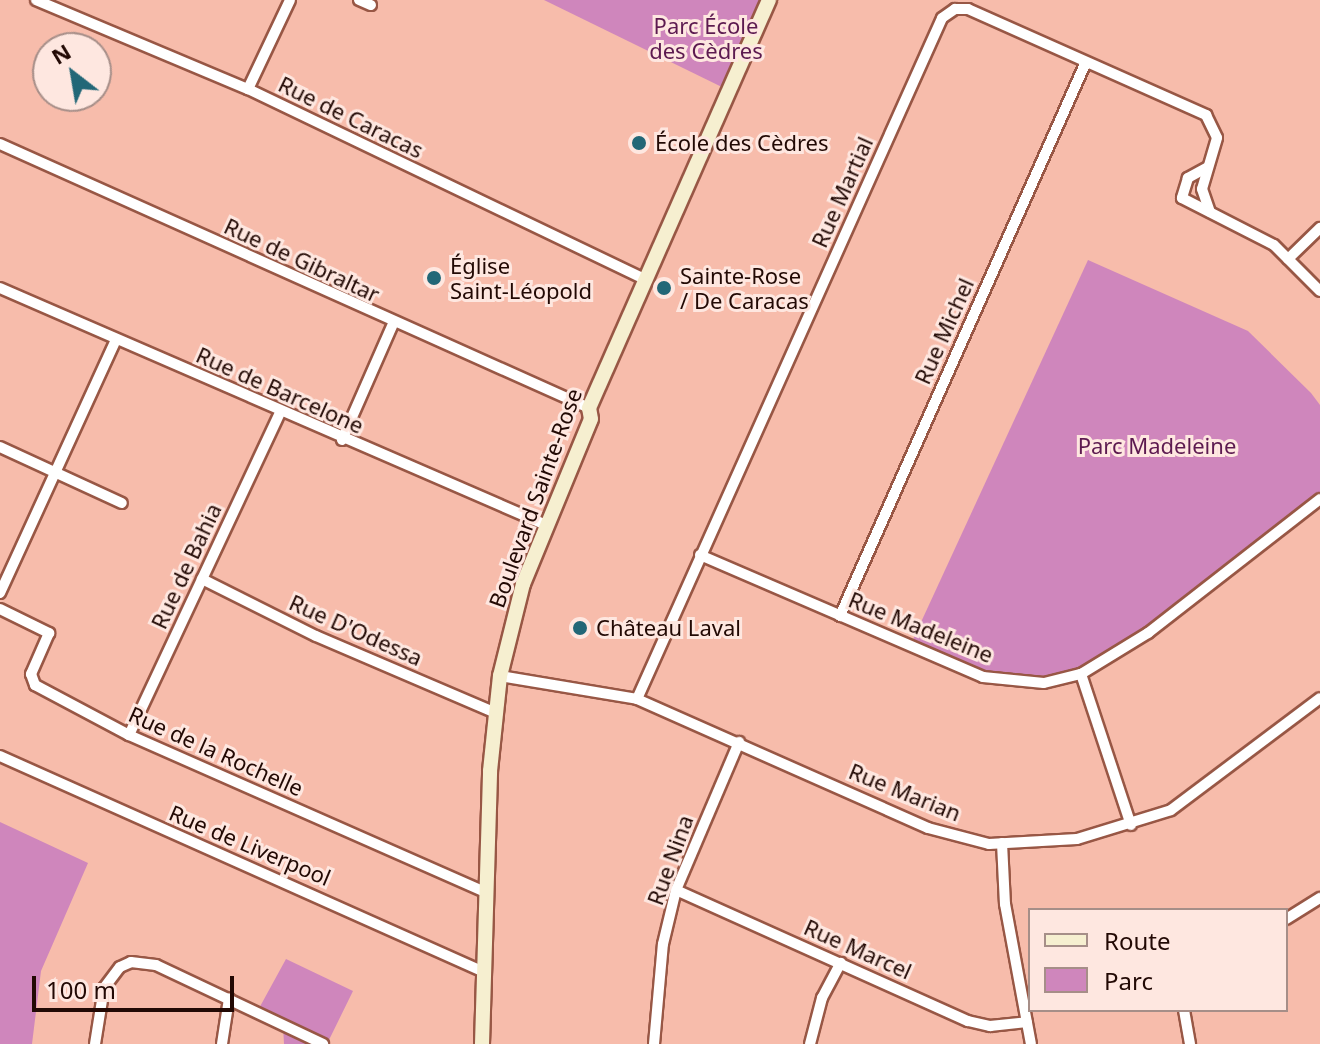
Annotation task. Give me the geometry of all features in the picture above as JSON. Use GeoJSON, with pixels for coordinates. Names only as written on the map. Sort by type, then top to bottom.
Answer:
{"type":"FeatureCollection","features":[{"type":"Feature","properties":{"kind":"street","name":"Rue de Caracas"},"geometry":{"type":"LineString","coordinates":[[36,0],[248,89],[644,279]]}},
{"type":"Feature","properties":{"kind":"street"},"geometry":{"type":"LineString","coordinates":[[248,89],[290,0]]}},
{"type":"Feature","properties":{"kind":"street"},"geometry":{"type":"LineString","coordinates":[[359,0],[371,5]]}},
{"type":"Feature","properties":{"kind":"street","name":"Boulevard Sainte-Rose"},"geometry":{"type":"LineString","coordinates":[[482,1044],[496,713],[500,676],[523,584],[591,419],[589,408],[769,0]]}},
{"type":"Feature","properties":{"kind":"street","name":"Rue Martial"},"geometry":{"type":"LineString","coordinates":[[637,699],[942,18],[955,9],[968,9],[1206,115],[1217,138],[1202,189],[1210,212]]}},
{"type":"Feature","properties":{"kind":"street","name":"Rue Michel"},"geometry":{"type":"LineString","coordinates":[[840,616],[1086,62]]}},
{"type":"Feature","properties":{"kind":"street","name":"Rue de Gibraltar"},"geometry":{"type":"LineString","coordinates":[[0,144],[393,324],[589,408]]}},
{"type":"Feature","properties":{"kind":"street","name":"Rue Martial"},"geometry":{"type":"LineString","coordinates":[[1206,168],[1188,178],[1182,198],[1274,245],[1320,291]]}},
{"type":"Feature","properties":{"kind":"street"},"geometry":{"type":"LineString","coordinates":[[1288,259],[1320,228]]}},
{"type":"Feature","properties":{"kind":"street","name":"Rue de Barcelone"},"geometry":{"type":"LineString","coordinates":[[0,288],[342,440],[546,525]]}},
{"type":"Feature","properties":{"kind":"street"},"geometry":{"type":"LineString","coordinates":[[342,440],[393,324]]}},
{"type":"Feature","properties":{"kind":"street"},"geometry":{"type":"LineString","coordinates":[[0,593],[116,340]]}},
{"type":"Feature","properties":{"kind":"street","name":"Rue de Bahia"},"geometry":{"type":"LineString","coordinates":[[129,735],[280,413]]}},
{"type":"Feature","properties":{"kind":"street"},"geometry":{"type":"LineString","coordinates":[[0,447],[122,503]]}},
{"type":"Feature","properties":{"kind":"street","name":"Rue Madeleine"},"geometry":{"type":"LineString","coordinates":[[700,555],[983,677],[1044,683],[1081,674],[1148,633],[1320,499]]}},
{"type":"Feature","properties":{"kind":"street","name":"Rue D'Odessa"},"geometry":{"type":"LineString","coordinates":[[202,579],[316,636],[496,713]]}},
{"type":"Feature","properties":{"kind":"street","name":"Rue de la Rochelle"},"geometry":{"type":"LineString","coordinates":[[0,609],[49,633],[31,674],[35,685],[129,735],[487,893]]}},
{"type":"Feature","properties":{"kind":"street"},"geometry":{"type":"LineString","coordinates":[[1081,674],[1131,825]]}},
{"type":"Feature","properties":{"kind":"street","name":"Rue Marian"},"geometry":{"type":"LineString","coordinates":[[500,676],[637,699],[928,828],[1002,843],[1077,839],[1131,825],[1171,810],[1202,790],[1320,698]]}},
{"type":"Feature","properties":{"kind":"street","name":"Rue Nina"},"geometry":{"type":"LineString","coordinates":[[654,1044],[663,944],[676,890],[739,742]]}},
{"type":"Feature","properties":{"kind":"street","name":"Rue de Liverpool"},"geometry":{"type":"LineString","coordinates":[[0,756],[484,972]]}},
{"type":"Feature","properties":{"kind":"street"},"geometry":{"type":"LineString","coordinates":[[1002,843],[1005,904],[1031,1044]]}},
{"type":"Feature","properties":{"kind":"street","name":"Rue Marcel"},"geometry":{"type":"LineString","coordinates":[[676,890],[968,1021],[990,1026],[1027,1022]]}},
{"type":"Feature","properties":{"kind":"street"},"geometry":{"type":"LineString","coordinates":[[1288,918],[1320,898]]}},
{"type":"Feature","properties":{"kind":"street"},"geometry":{"type":"LineString","coordinates":[[95,1044],[104,988],[120,967],[131,962],[156,965],[323,1044]]}},
{"type":"Feature","properties":{"kind":"street"},"geometry":{"type":"LineString","coordinates":[[810,1044],[822,998],[841,963]]}},
{"type":"Feature","properties":{"kind":"street"},"geometry":{"type":"LineString","coordinates":[[222,1044],[229,999]]}},
{"type":"Feature","properties":{"kind":"street"},"geometry":{"type":"LineString","coordinates":[[1184,1012],[1190,1044]]}},
{"type":"Feature","properties":{"kind":"green space","name":"Parc École des Cèdres"},"geometry":{"type":"Polygon","coordinates":[[[544,0],[769,0],[728,90],[544,0]]]}},
{"type":"Feature","properties":{"kind":"green space","name":"Parc Madeleine"},"geometry":{"type":"Polygon","coordinates":[[[1088,260],[1248,331],[1311,393],[1320,405],[1320,499],[1148,633],[1081,674],[1044,683],[977,675],[910,646],[1088,260]]]}},
{"type":"Feature","properties":{"kind":"green space"},"geometry":{"type":"Polygon","coordinates":[[[0,822],[88,863],[41,971],[32,1044],[0,1044],[0,822]]]}},
{"type":"Feature","properties":{"kind":"green space"},"geometry":{"type":"Polygon","coordinates":[[[286,959],[353,991],[327,1044],[284,1044],[283,1025],[257,1012],[286,959]]]}},
{"type":"Feature","properties":{"kind":"place","name":"École des Cèdres"},"geometry":{"type":"Point","coordinates":[639,143]}},
{"type":"Feature","properties":{"kind":"place","name":"Église Saint-Léopold"},"geometry":{"type":"Point","coordinates":[434,278]}},
{"type":"Feature","properties":{"kind":"place","name":"Sainte-Rose / De Caracas"},"geometry":{"type":"Point","coordinates":[664,288]}},
{"type":"Feature","properties":{"kind":"place","name":"Château Laval"},"geometry":{"type":"Point","coordinates":[580,628]}}]}
